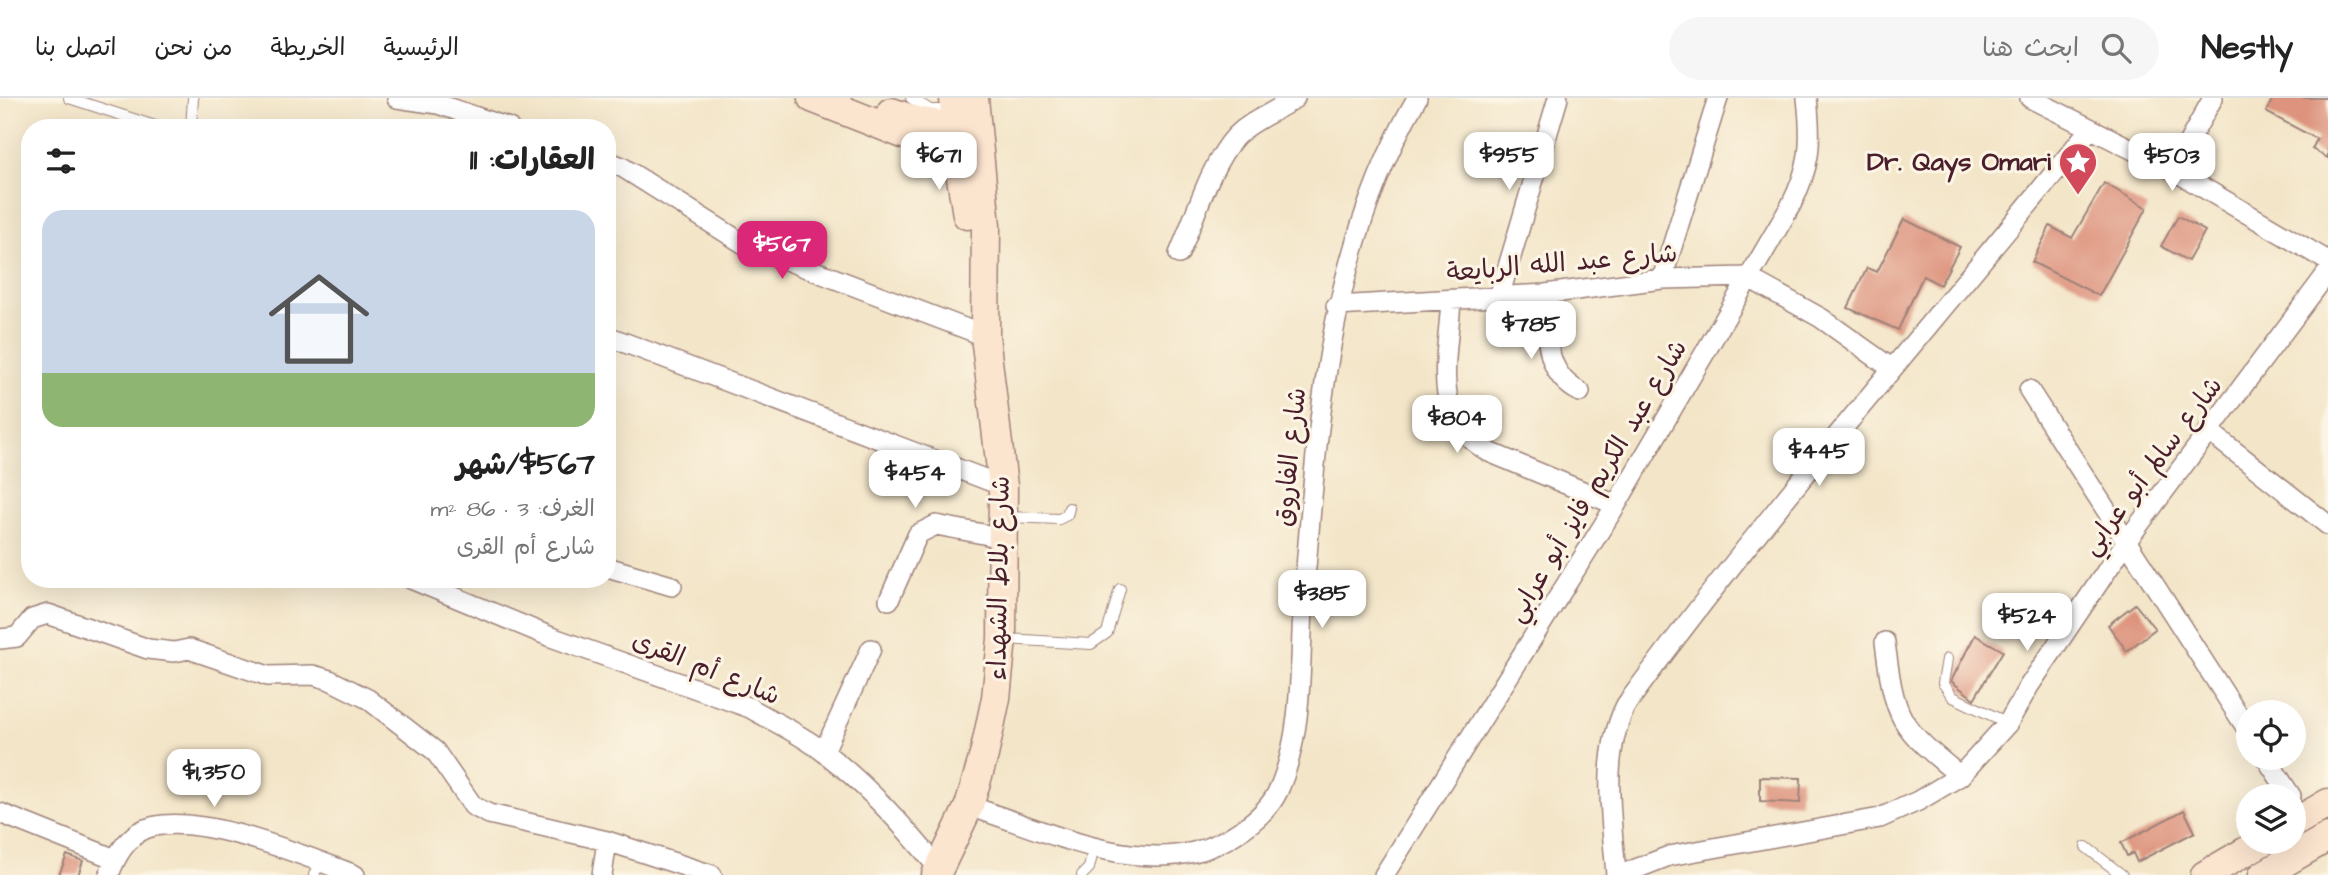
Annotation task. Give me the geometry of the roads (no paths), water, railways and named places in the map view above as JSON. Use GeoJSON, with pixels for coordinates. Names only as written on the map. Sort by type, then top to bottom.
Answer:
{"type":"FeatureCollection","features":[{"type":"Feature","properties":{"kind":"street"},"geometry":{"type":"LineString","coordinates":[[397,98],[438,104],[482,119]]}},
{"type":"Feature","properties":{"kind":"street"},"geometry":{"type":"LineString","coordinates":[[812,98],[888,130],[965,125]]}},
{"type":"Feature","properties":{"kind":"street"},"geometry":{"type":"LineString","coordinates":[[848,98],[917,121],[965,125]]}},
{"type":"Feature","properties":{"kind":"street"},"geometry":{"type":"LineString","coordinates":[[1179,254],[1221,156],[1236,136],[1256,120],[1295,98]]}},
{"type":"Feature","properties":{"kind":"street","name":"شارع الفاروق"},"geometry":{"type":"LineString","coordinates":[[970,806],[1094,847],[1196,851],[1226,839],[1258,816],[1276,794],[1287,768],[1294,734],[1324,381],[1336,306],[1378,174],[1417,98]]}},
{"type":"Feature","properties":{"kind":"street"},"geometry":{"type":"LineString","coordinates":[[1499,297],[1558,98]]}},
{"type":"Feature","properties":{"kind":"street"},"geometry":{"type":"LineString","coordinates":[[1662,279],[1718,98]]}},
{"type":"Feature","properties":{"kind":"street","name":"شارع عبد الكريم فايز أبو عرابي"},"geometry":{"type":"LineString","coordinates":[[1384,875],[1616,505],[1804,179],[1811,150],[1807,98]]}},
{"type":"Feature","properties":{"kind":"street"},"geometry":{"type":"LineString","coordinates":[[2030,98],[2173,170],[2328,261]]}},
{"type":"Feature","properties":{"kind":"street"},"geometry":{"type":"LineString","coordinates":[[2173,170],[2213,98]]}},
{"type":"Feature","properties":{"kind":"street","name":"شارع بلاط الشهداء"},"geometry":{"type":"LineString","coordinates":[[938,872],[970,806],[996,698],[1002,639],[1003,486],[985,336],[985,271],[970,230],[965,125]]}},
{"type":"Feature","properties":{"kind":"street"},"geometry":{"type":"LineString","coordinates":[[1618,875],[1611,753],[1615,727],[1626,705],[1831,440],[1987,256],[2089,130]]}},
{"type":"Feature","properties":{"kind":"street"},"geometry":{"type":"LineString","coordinates":[[616,165],[744,244],[985,336]]}},
{"type":"Feature","properties":{"kind":"street","name":"شارع سالم أبو عرابي"},"geometry":{"type":"LineString","coordinates":[[1618,875],[1669,856],[1880,818],[1918,801],[1959,776],[2008,723],[2029,686],[2126,542],[2328,272]]}},
{"type":"Feature","properties":{"kind":"street"},"geometry":{"type":"LineString","coordinates":[[1747,277],[1821,318],[1891,368]]}},
{"type":"Feature","properties":{"kind":"street","name":"شارع عبد الله الربايعة"},"geometry":{"type":"LineString","coordinates":[[1336,306],[1545,294],[1662,279],[1747,277]]}},
{"type":"Feature","properties":{"kind":"street"},"geometry":{"type":"LineString","coordinates":[[1545,294],[1549,350],[1556,371],[1565,384],[1580,392]]}},
{"type":"Feature","properties":{"kind":"street"},"geometry":{"type":"LineString","coordinates":[[1451,300],[1447,404],[1456,426],[1474,444],[1489,452],[1616,505]]}},
{"type":"Feature","properties":{"kind":"street"},"geometry":{"type":"LineString","coordinates":[[616,339],[1003,486]]}},
{"type":"Feature","properties":{"kind":"street"},"geometry":{"type":"LineString","coordinates":[[2029,390],[2236,712]]}},
{"type":"Feature","properties":{"kind":"street"},"geometry":{"type":"LineString","coordinates":[[2210,432],[2328,525]]}},
{"type":"Feature","properties":{"kind":"street"},"geometry":{"type":"LineString","coordinates":[[889,600],[918,534],[927,527],[1004,527]]}},
{"type":"Feature","properties":{"kind":"street"},"geometry":{"type":"LineString","coordinates":[[616,570],[672,586]]}},
{"type":"Feature","properties":{"kind":"street","name":"شارع أم القرى"},"geometry":{"type":"LineString","coordinates":[[433,588],[539,632],[750,708],[824,751],[899,819],[938,872]]}},
{"type":"Feature","properties":{"kind":"street"},"geometry":{"type":"LineString","coordinates":[[0,639],[17,637],[32,619],[48,614],[148,649],[174,652],[189,649],[268,676],[313,675],[330,680],[368,699],[435,751],[473,806],[489,814],[607,841],[712,875]]}},
{"type":"Feature","properties":{"kind":"street"},"geometry":{"type":"LineString","coordinates":[[1885,642],[1892,699],[1901,719],[1915,739],[1959,776]]}},
{"type":"Feature","properties":{"kind":"street"},"geometry":{"type":"LineString","coordinates":[[824,751],[871,649]]}},
{"type":"Feature","properties":{"kind":"street"},"geometry":{"type":"LineString","coordinates":[[0,813],[112,867],[129,839],[141,831],[172,823],[190,823],[234,835],[317,868],[355,875]]}},
{"type":"Feature","properties":{"kind":"street"},"geometry":{"type":"LineString","coordinates":[[2279,871],[2328,837]]}},
{"type":"Feature","properties":{"kind":"street"},"geometry":{"type":"LineString","coordinates":[[601,875],[607,841]]}},
{"type":"Feature","properties":{"kind":"street"},"geometry":{"type":"LineString","coordinates":[[2205,875],[2241,854]]}},
{"type":"Feature","properties":{"kind":"lane"},"geometry":{"type":"LineString","coordinates":[[69,98],[133,119]]}},
{"type":"Feature","properties":{"kind":"lane"},"geometry":{"type":"LineString","coordinates":[[192,119],[193,98]]}},
{"type":"Feature","properties":{"kind":"lane"},"geometry":{"type":"LineString","coordinates":[[911,98],[930,110],[965,125]]}},
{"type":"Feature","properties":{"kind":"lane"},"geometry":{"type":"LineString","coordinates":[[1004,527],[1059,519],[1069,508]]}},
{"type":"Feature","properties":{"kind":"lane"},"geometry":{"type":"LineString","coordinates":[[1002,639],[1091,644],[1107,633],[1120,589]]}},
{"type":"Feature","properties":{"kind":"lane"},"geometry":{"type":"LineString","coordinates":[[1947,659],[1942,683],[1953,697],[2008,723]]}},
{"type":"Feature","properties":{"kind":"lane"},"geometry":{"type":"LineString","coordinates":[[1082,875],[1089,868],[1094,847]]}},
{"type":"Feature","properties":{"kind":"lane"},"geometry":{"type":"LineString","coordinates":[[2087,848],[2122,875]]}},
{"type":"Feature","properties":{"kind":"place","name":"Dr. Qays Omari"},"geometry":{"type":"Point","coordinates":[2078,196]}}]}
